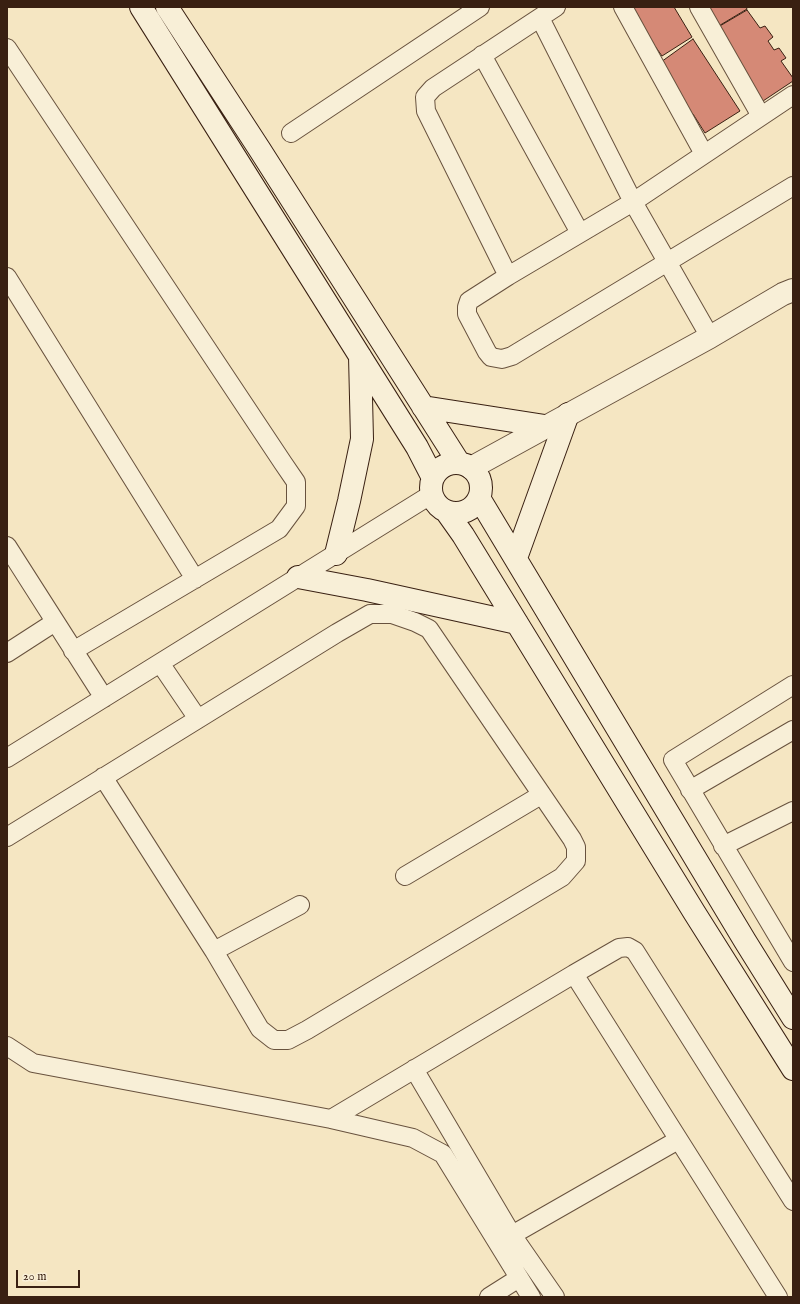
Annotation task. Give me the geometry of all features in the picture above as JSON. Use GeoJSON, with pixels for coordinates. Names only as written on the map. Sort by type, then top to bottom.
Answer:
{"type":"FeatureCollection","features":[{"type":"Feature","properties":{"kind":"main road"},"geometry":{"type":"LineString","coordinates":[[141,7],[417,447],[433,486],[435,501],[446,511],[456,514],[466,512],[474,506],[480,498],[481,485],[476,472],[465,466],[451,464],[444,467],[438,471],[433,486]]}},
{"type":"Feature","properties":{"kind":"main road"},"geometry":{"type":"LineString","coordinates":[[167,7],[260,150],[423,407],[465,466]]}},
{"type":"Feature","properties":{"kind":"main road"},"geometry":{"type":"LineString","coordinates":[[465,466],[568,414],[710,337],[783,294],[793,290]]}},
{"type":"Feature","properties":{"kind":"main road"},"geometry":{"type":"LineString","coordinates":[[336,554],[362,440],[360,355]]}},
{"type":"Feature","properties":{"kind":"main road"},"geometry":{"type":"LineString","coordinates":[[423,407],[545,426]]}},
{"type":"Feature","properties":{"kind":"main road"},"geometry":{"type":"LineString","coordinates":[[516,558],[568,414]]}},
{"type":"Feature","properties":{"kind":"main road"},"geometry":{"type":"LineString","coordinates":[[480,498],[745,941],[793,1018]]}},
{"type":"Feature","properties":{"kind":"main road"},"geometry":{"type":"LineString","coordinates":[[446,511],[463,535],[694,912],[793,1069]]}},
{"type":"Feature","properties":{"kind":"main road"},"geometry":{"type":"LineString","coordinates":[[298,577],[367,590],[517,623]]}},
{"type":"Feature","properties":{"kind":"street"},"geometry":{"type":"LineString","coordinates":[[291,133],[480,7]]}},
{"type":"Feature","properties":{"kind":"street"},"geometry":{"type":"LineString","coordinates":[[508,276],[426,111],[426,97],[433,88],[556,7]]}},
{"type":"Feature","properties":{"kind":"street"},"geometry":{"type":"LineString","coordinates":[[623,7],[704,154]]}},
{"type":"Feature","properties":{"kind":"street"},"geometry":{"type":"LineString","coordinates":[[699,7],[761,116]]}},
{"type":"Feature","properties":{"kind":"street"},"geometry":{"type":"LineString","coordinates":[[540,18],[633,202],[710,337]]}},
{"type":"Feature","properties":{"kind":"street"},"geometry":{"type":"LineString","coordinates":[[7,48],[14,74],[296,482],[296,506],[279,529],[73,650]]}},
{"type":"Feature","properties":{"kind":"street"},"geometry":{"type":"LineString","coordinates":[[482,55],[580,233]]}},
{"type":"Feature","properties":{"kind":"street"},"geometry":{"type":"LineString","coordinates":[[793,95],[633,202],[508,276],[469,301],[467,314],[487,352],[492,357],[502,358],[512,356],[793,186]]}},
{"type":"Feature","properties":{"kind":"street"},"geometry":{"type":"LineString","coordinates":[[7,277],[195,579]]}},
{"type":"Feature","properties":{"kind":"street"},"geometry":{"type":"LineString","coordinates":[[7,758],[336,554],[433,486]]}},
{"type":"Feature","properties":{"kind":"street"},"geometry":{"type":"LineString","coordinates":[[7,546],[104,698]]}},
{"type":"Feature","properties":{"kind":"street"},"geometry":{"type":"LineString","coordinates":[[7,837],[103,777],[350,625],[370,614],[392,614],[415,622],[429,629],[572,839],[576,847],[576,861],[562,878],[307,1030],[288,1040],[274,1040],[260,1029],[214,951],[103,777]]}},
{"type":"Feature","properties":{"kind":"street"},"geometry":{"type":"LineString","coordinates":[[7,652],[55,622]]}},
{"type":"Feature","properties":{"kind":"street"},"geometry":{"type":"LineString","coordinates":[[160,663],[198,719]]}},
{"type":"Feature","properties":{"kind":"street"},"geometry":{"type":"LineString","coordinates":[[792,957],[723,846],[673,760],[793,685]]}},
{"type":"Feature","properties":{"kind":"street"},"geometry":{"type":"LineString","coordinates":[[690,790],[793,730]]}},
{"type":"Feature","properties":{"kind":"street"},"geometry":{"type":"LineString","coordinates":[[405,876],[541,795]]}},
{"type":"Feature","properties":{"kind":"street"},"geometry":{"type":"LineString","coordinates":[[723,846],[793,811]]}},
{"type":"Feature","properties":{"kind":"street"},"geometry":{"type":"LineString","coordinates":[[214,951],[300,905]]}},
{"type":"Feature","properties":{"kind":"street"},"geometry":{"type":"LineString","coordinates":[[331,1119],[574,974],[619,948],[628,947],[635,951],[793,1201]]}},
{"type":"Feature","properties":{"kind":"street"},"geometry":{"type":"LineString","coordinates":[[574,974],[778,1297]]}},
{"type":"Feature","properties":{"kind":"street"},"geometry":{"type":"LineString","coordinates":[[7,1046],[33,1063],[331,1119],[414,1138],[443,1154],[531,1297]]}},
{"type":"Feature","properties":{"kind":"street"},"geometry":{"type":"LineString","coordinates":[[414,1069],[512,1235],[556,1297]]}},
{"type":"Feature","properties":{"kind":"street"},"geometry":{"type":"LineString","coordinates":[[512,1235],[678,1140]]}},
{"type":"Feature","properties":{"kind":"street"},"geometry":{"type":"LineString","coordinates":[[489,1297],[519,1278]]}},
{"type":"Feature","properties":{"kind":"building"},"geometry":{"type":"Polygon","coordinates":[[[627,7],[674,7],[692,37],[662,56],[627,7]]]}},
{"type":"Feature","properties":{"kind":"building"},"geometry":{"type":"Polygon","coordinates":[[[699,7],[746,7],[747,9],[712,30],[699,7]]]}},
{"type":"Feature","properties":{"kind":"building"},"geometry":{"type":"Polygon","coordinates":[[[747,10],[760,28],[765,26],[773,37],[768,41],[774,50],[779,48],[786,58],[781,61],[793,78],[793,81],[760,103],[713,30],[747,10]]]}},
{"type":"Feature","properties":{"kind":"building"},"geometry":{"type":"Polygon","coordinates":[[[693,39],[740,111],[705,133],[693,114],[689,117],[683,106],[686,103],[661,62],[693,39]]]}}]}
